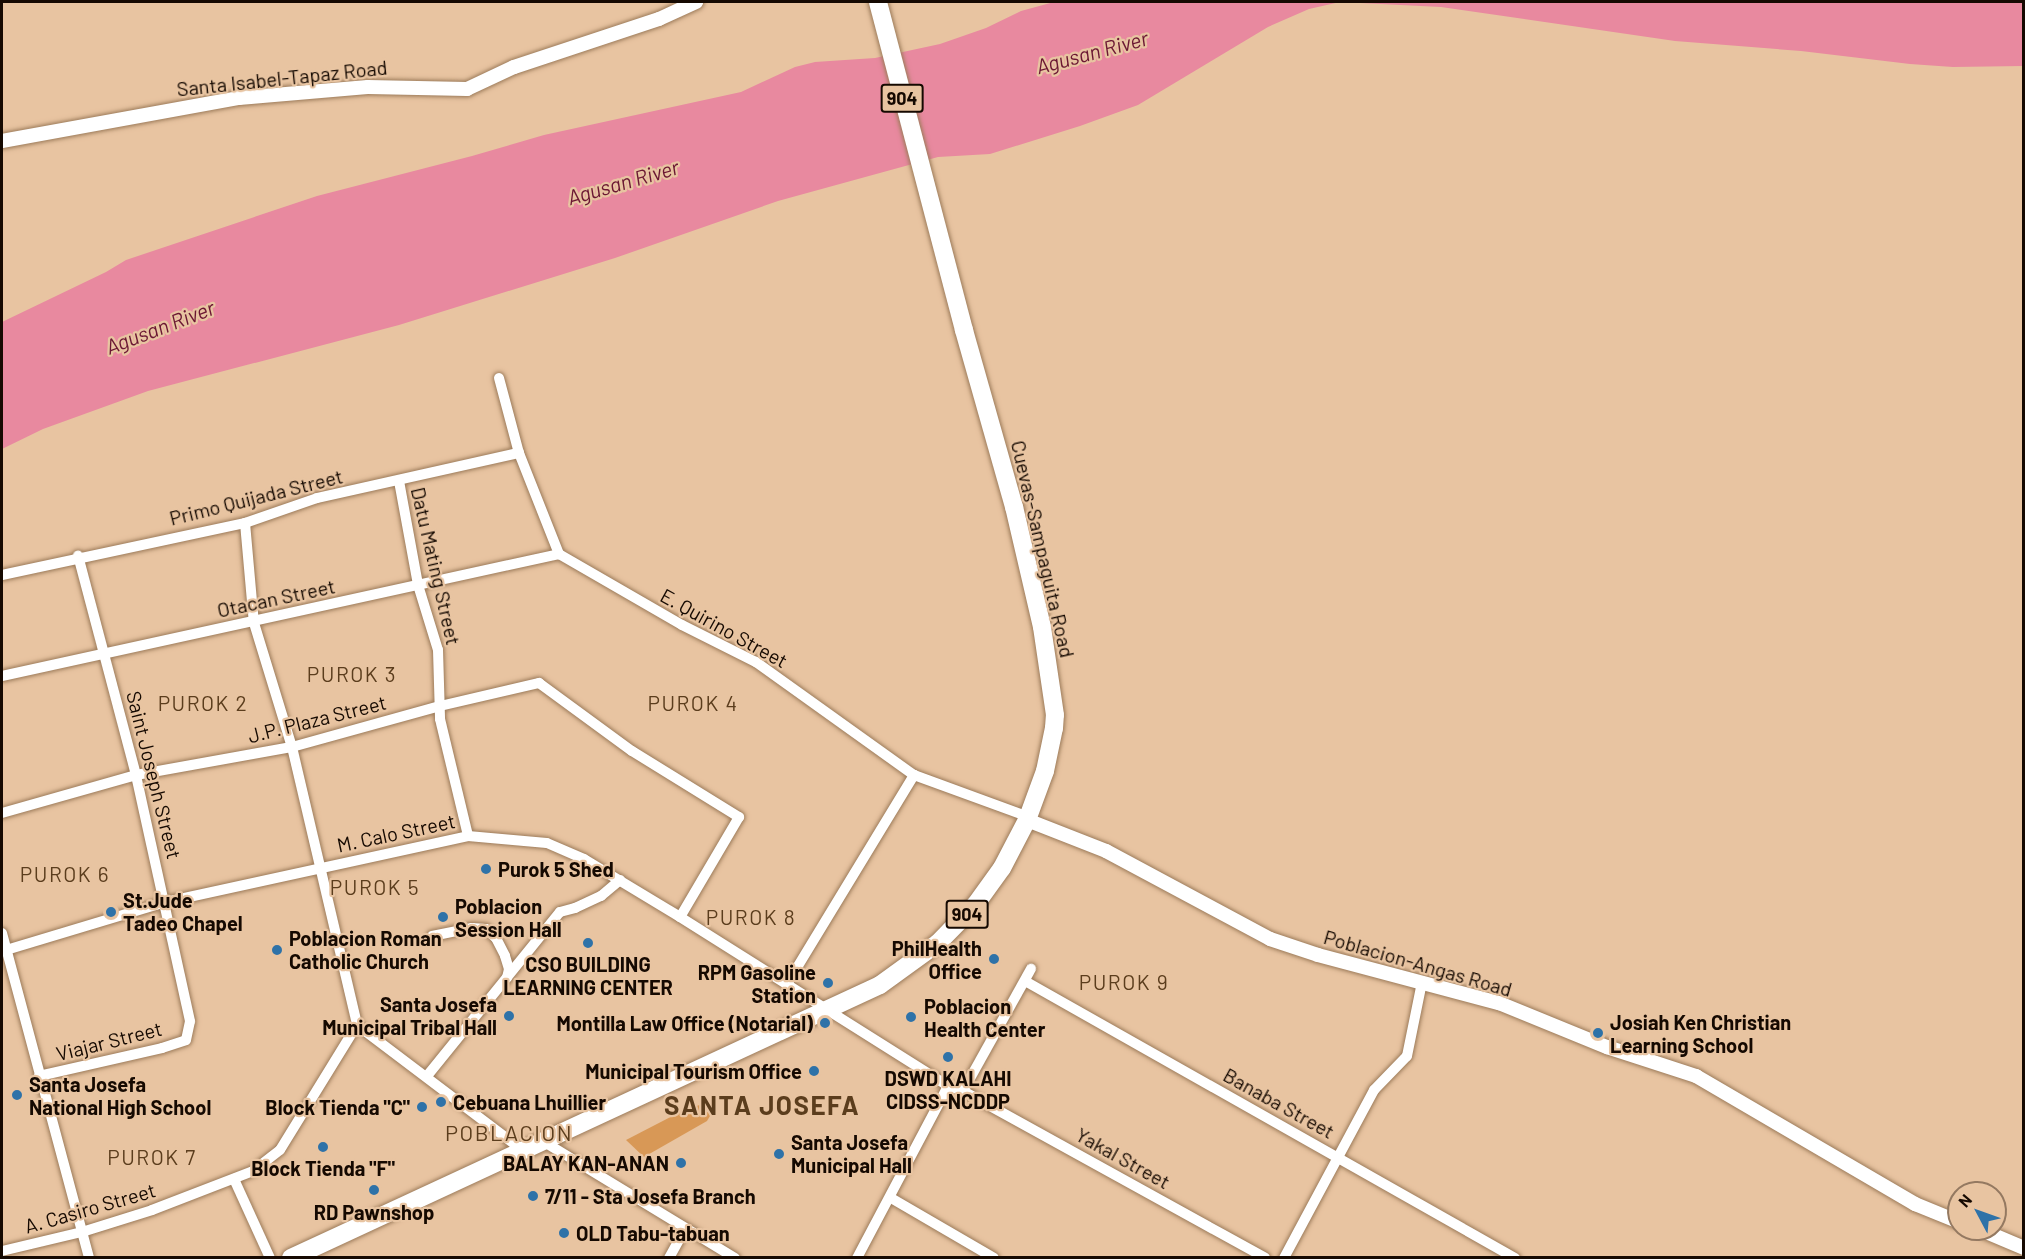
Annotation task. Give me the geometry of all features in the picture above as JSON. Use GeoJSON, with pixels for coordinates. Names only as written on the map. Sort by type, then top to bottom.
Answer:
{"type":"FeatureCollection","features":[{"type":"Feature","properties":{"kind":"main road","name":"Cuevas-Sampaguita Road"},"geometry":{"type":"LineString","coordinates":[[291,1257],[403,1208],[521,1149],[830,1010],[897,974],[953,930],[994,880],[1028,818],[1045,771],[1055,715],[1042,627],[1014,507],[926,191],[878,3]]}},
{"type":"Feature","properties":{"kind":"street","name":"Santa Isabel-Tapaz Road"},"geometry":{"type":"LineString","coordinates":[[2,141],[238,98],[368,87],[467,89],[514,67],[659,19],[696,2]]}},
{"type":"Feature","properties":{"kind":"street"},"geometry":{"type":"LineString","coordinates":[[499,378],[519,453],[559,554]]}},
{"type":"Feature","properties":{"kind":"street","name":"Primo Quijada Street"},"geometry":{"type":"LineString","coordinates":[[2,575],[78,556],[245,523],[317,498],[519,453]]}},
{"type":"Feature","properties":{"kind":"street","name":"Datu Mating Street"},"geometry":{"type":"LineString","coordinates":[[399,481],[418,585],[438,650],[443,734],[468,836]]}},
{"type":"Feature","properties":{"kind":"street"},"geometry":{"type":"LineString","coordinates":[[245,523],[254,623],[292,747],[357,1025],[521,1149]]}},
{"type":"Feature","properties":{"kind":"street","name":"E. Quirino Street"},"geometry":{"type":"LineString","coordinates":[[559,554],[682,625],[756,662],[914,775],[1028,818]]}},
{"type":"Feature","properties":{"kind":"street","name":"Otacan Street"},"geometry":{"type":"LineString","coordinates":[[2,676],[105,652],[254,623],[559,554]]}},
{"type":"Feature","properties":{"kind":"street","name":"Saint Joseph Street"},"geometry":{"type":"LineString","coordinates":[[78,556],[105,652],[165,902],[178,973],[190,1021],[186,1040]]}},
{"type":"Feature","properties":{"kind":"street","name":"J.P. Plaza Street"},"geometry":{"type":"LineString","coordinates":[[2,813],[135,775],[292,747],[440,706],[539,684],[632,751],[739,817],[680,916]]}},
{"type":"Feature","properties":{"kind":"street"},"geometry":{"type":"LineString","coordinates":[[787,984],[914,775]]}},
{"type":"Feature","properties":{"kind":"street","name":"Poblacion-Angas Road"},"geometry":{"type":"LineString","coordinates":[[1028,818],[1106,851],[1270,939],[1338,961],[1499,1003],[1607,1047],[1696,1076],[1915,1203],[1947,1217]]}},
{"type":"Feature","properties":{"kind":"street","name":"M. Calo Street"},"geometry":{"type":"LineString","coordinates":[[6,950],[165,902],[468,836],[547,843],[584,859],[830,1010]]}},
{"type":"Feature","properties":{"kind":"street"},"geometry":{"type":"LineString","coordinates":[[427,1076],[560,912],[601,896],[620,880]]}},
{"type":"Feature","properties":{"kind":"street"},"geometry":{"type":"LineString","coordinates":[[432,936],[472,928],[486,929],[496,938],[505,956],[509,969],[507,978]]}},
{"type":"Feature","properties":{"kind":"street"},"geometry":{"type":"LineString","coordinates":[[2,933],[89,1257]]}},
{"type":"Feature","properties":{"kind":"street"},"geometry":{"type":"LineString","coordinates":[[963,1091],[1031,969]]}},
{"type":"Feature","properties":{"kind":"street","name":"Banaba Street"},"geometry":{"type":"LineString","coordinates":[[1025,981],[1338,1156],[1509,1256]]}},
{"type":"Feature","properties":{"kind":"street"},"geometry":{"type":"LineString","coordinates":[[1284,1257],[1374,1090],[1407,1056],[1422,982]]}},
{"type":"Feature","properties":{"kind":"street"},"geometry":{"type":"LineString","coordinates":[[830,1010],[948,1086],[891,1198],[857,1257]]}},
{"type":"Feature","properties":{"kind":"street","name":"A. Casiro Street"},"geometry":{"type":"LineString","coordinates":[[2,1251],[82,1232],[152,1210],[253,1172],[280,1150],[357,1025]]}},
{"type":"Feature","properties":{"kind":"street","name":"Viajar Street"},"geometry":{"type":"LineString","coordinates":[[39,1076],[162,1048],[186,1040]]}},
{"type":"Feature","properties":{"kind":"street","name":"Yakal Street"},"geometry":{"type":"LineString","coordinates":[[948,1086],[963,1091],[1265,1257]]}},
{"type":"Feature","properties":{"kind":"street"},"geometry":{"type":"LineString","coordinates":[[541,1140],[685,1229],[735,1257]]}},
{"type":"Feature","properties":{"kind":"street"},"geometry":{"type":"LineString","coordinates":[[234,1179],[270,1257]]}},
{"type":"Feature","properties":{"kind":"street"},"geometry":{"type":"LineString","coordinates":[[891,1198],[994,1257]]}},
{"type":"Feature","properties":{"kind":"street"},"geometry":{"type":"LineString","coordinates":[[669,1257],[685,1229]]}},
{"type":"Feature","properties":{"kind":"street"},"geometry":{"type":"LineString","coordinates":[[2007,1241],[2024,1248]]}},
{"type":"Feature","properties":{"kind":"shaded area"},"geometry":{"type":"Polygon","coordinates":[[[709,1102],[717,1104],[707,1121],[644,1157],[626,1140],[684,1110],[709,1102]]]}},
{"type":"Feature","properties":{"kind":"water","name":"Agusan River"},"geometry":{"type":"Polygon","coordinates":[[[1054,2],[1340,2],[1309,9],[1268,27],[1138,105],[1080,126],[990,154],[938,157],[778,201],[615,258],[399,325],[148,391],[43,429],[2,449],[2,322],[126,260],[317,196],[544,135],[741,92],[795,67],[815,62],[875,58],[940,44],[986,28],[1021,11],[1054,2]]]}},
{"type":"Feature","properties":{"kind":"water"},"geometry":{"type":"Polygon","coordinates":[[[1340,2],[2023,2],[2023,66],[1953,67],[1910,64],[1801,51],[1675,41],[1441,7],[1340,2]]]}},
{"type":"Feature","properties":{"kind":"place","name":"Purok 5 Shed"},"geometry":{"type":"Point","coordinates":[486,869]}},
{"type":"Feature","properties":{"kind":"place","name":"St.Jude Tadeo Chapel"},"geometry":{"type":"Point","coordinates":[111,912]}},
{"type":"Feature","properties":{"kind":"place","name":"Poblacion Session Hall"},"geometry":{"type":"Point","coordinates":[443,917]}},
{"type":"Feature","properties":{"kind":"place","name":"CSO BUILDING LEARNING CENTER"},"geometry":{"type":"Point","coordinates":[588,943]}},
{"type":"Feature","properties":{"kind":"place","name":"Poblacion Roman Catholic Church"},"geometry":{"type":"Point","coordinates":[277,950]}},
{"type":"Feature","properties":{"kind":"place","name":"PhilHealth Office"},"geometry":{"type":"Point","coordinates":[994,959]}},
{"type":"Feature","properties":{"kind":"place","name":"RPM Gasoline Station"},"geometry":{"type":"Point","coordinates":[828,983]}},
{"type":"Feature","properties":{"kind":"place","name":"Santa Josefa Municipal Tribal Hall"},"geometry":{"type":"Point","coordinates":[509,1016]}},
{"type":"Feature","properties":{"kind":"place","name":"Poblacion Health Center"},"geometry":{"type":"Point","coordinates":[911,1017]}},
{"type":"Feature","properties":{"kind":"place","name":"Montilla Law Office (Notarial)"},"geometry":{"type":"Point","coordinates":[825,1023]}},
{"type":"Feature","properties":{"kind":"place","name":"Josiah Ken Christian Learning School"},"geometry":{"type":"Point","coordinates":[1598,1033]}},
{"type":"Feature","properties":{"kind":"place","name":"DSWD KALAHI CIDSS-NCDDP"},"geometry":{"type":"Point","coordinates":[948,1057]}},
{"type":"Feature","properties":{"kind":"place","name":"Municipal Tourism Office"},"geometry":{"type":"Point","coordinates":[814,1071]}},
{"type":"Feature","properties":{"kind":"place","name":"Santa Josefa National High School"},"geometry":{"type":"Point","coordinates":[17,1095]}},
{"type":"Feature","properties":{"kind":"place","name":"Cebuana Lhuillier"},"geometry":{"type":"Point","coordinates":[441,1102]}},
{"type":"Feature","properties":{"kind":"place","name":"Block Tienda \"C\""},"geometry":{"type":"Point","coordinates":[422,1107]}},
{"type":"Feature","properties":{"kind":"place","name":"Block Tienda \"F\""},"geometry":{"type":"Point","coordinates":[323,1147]}},
{"type":"Feature","properties":{"kind":"place","name":"Santa Josefa Municipal Hall"},"geometry":{"type":"Point","coordinates":[779,1154]}},
{"type":"Feature","properties":{"kind":"place","name":"BALAY KAN-ANAN"},"geometry":{"type":"Point","coordinates":[681,1163]}},
{"type":"Feature","properties":{"kind":"place","name":"RD Pawnshop"},"geometry":{"type":"Point","coordinates":[374,1190]}},
{"type":"Feature","properties":{"kind":"place","name":"7/11 - Sta Josefa Branch"},"geometry":{"type":"Point","coordinates":[533,1196]}},
{"type":"Feature","properties":{"kind":"place","name":"OLD Tabu-tabuan"},"geometry":{"type":"Point","coordinates":[564,1233]}},
{"type":"Feature","properties":{"kind":"district","name":"PUROK 3"},"geometry":{"type":"Point","coordinates":[352,674]}},
{"type":"Feature","properties":{"kind":"district","name":"PUROK 2"},"geometry":{"type":"Point","coordinates":[203,703]}},
{"type":"Feature","properties":{"kind":"district","name":"PUROK 4"},"geometry":{"type":"Point","coordinates":[693,703]}},
{"type":"Feature","properties":{"kind":"district","name":"PUROK 6"},"geometry":{"type":"Point","coordinates":[65,874]}},
{"type":"Feature","properties":{"kind":"district","name":"PUROK 5"},"geometry":{"type":"Point","coordinates":[375,887]}},
{"type":"Feature","properties":{"kind":"district","name":"PUROK 8"},"geometry":{"type":"Point","coordinates":[751,917]}},
{"type":"Feature","properties":{"kind":"district","name":"PUROK 9"},"geometry":{"type":"Point","coordinates":[1124,982]}},
{"type":"Feature","properties":{"kind":"district","name":"SANTA JOSEFA"},"geometry":{"type":"Point","coordinates":[762,1105]}},
{"type":"Feature","properties":{"kind":"district","name":"POBLACION"},"geometry":{"type":"Point","coordinates":[509,1133]}},
{"type":"Feature","properties":{"kind":"district","name":"PUROK 7"},"geometry":{"type":"Point","coordinates":[152,1157]}}]}
